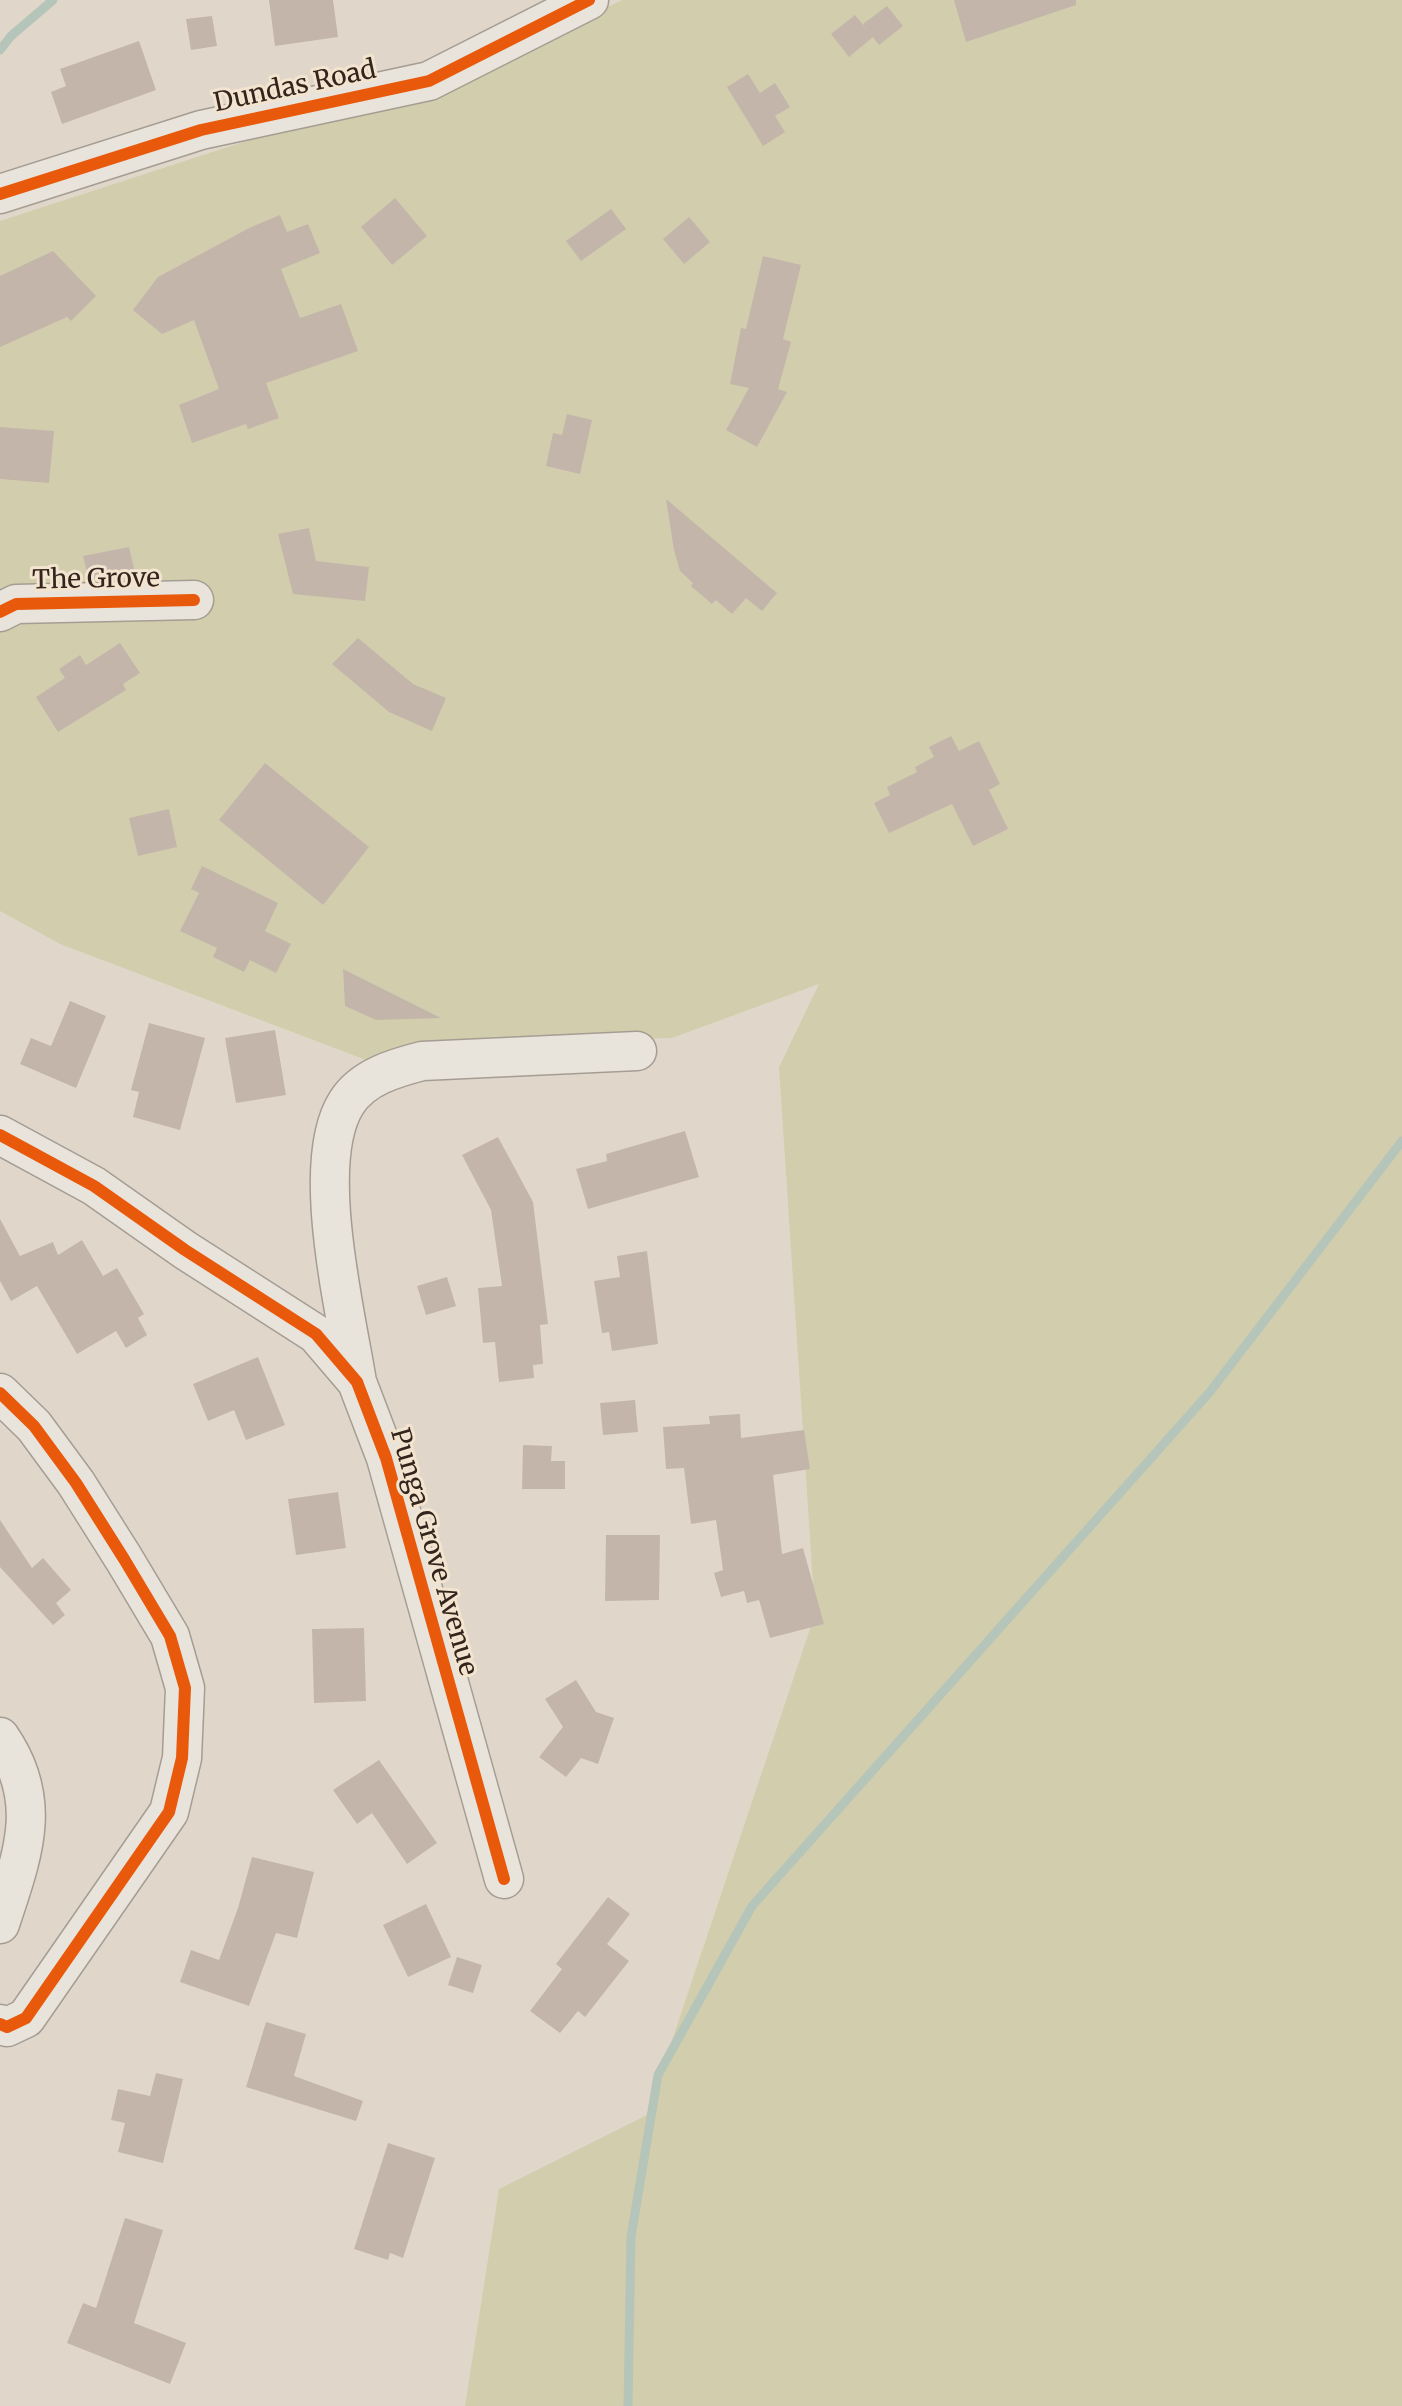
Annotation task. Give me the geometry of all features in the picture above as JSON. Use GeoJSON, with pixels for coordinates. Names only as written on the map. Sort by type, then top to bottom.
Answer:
{"type":"FeatureCollection","features":[{"type":"Feature","properties":{"kind":"street","name":"Dundas Road"},"geometry":{"type":"LineString","coordinates":[[0,194],[201,130],[429,81],[589,0]]}},
{"type":"Feature","properties":{"kind":"street","name":"The Grove"},"geometry":{"type":"LineString","coordinates":[[0,612],[16,604],[194,600]]}},
{"type":"Feature","properties":{"kind":"street"},"geometry":{"type":"LineString","coordinates":[[357,1382],[332,1228],[330,1166],[336,1129],[347,1101],[363,1085],[387,1071],[422,1061],[637,1051]]}},
{"type":"Feature","properties":{"kind":"street","name":"Punga Grove Avenue"},"geometry":{"type":"LineString","coordinates":[[0,1135],[94,1186],[185,1250],[316,1334],[357,1382],[386,1458],[504,1879]]}},
{"type":"Feature","properties":{"kind":"street"},"geometry":{"type":"LineString","coordinates":[[0,1393],[34,1426],[76,1483],[116,1546],[170,1636],[185,1688],[182,1758],[169,1812],[26,2018],[7,2027],[0,2024]]}},
{"type":"Feature","properties":{"kind":"street"},"geometry":{"type":"LineString","coordinates":[[0,1737],[13,1756],[28,1803],[22,1858],[0,1924]]}},
{"type":"Feature","properties":{"kind":"shaded area"},"geometry":{"type":"Polygon","coordinates":[[[622,0],[1402,0],[1402,2406],[465,2406],[499,2189],[647,2115],[815,1614],[779,1067],[819,984],[672,1038],[421,1046],[374,1063],[60,944],[0,911],[0,221],[505,57],[622,0]]]}},
{"type":"Feature","properties":{"kind":"building"},"geometry":{"type":"Polygon","coordinates":[[[269,0],[333,0],[338,37],[275,46],[269,0]]]}},
{"type":"Feature","properties":{"kind":"building"},"geometry":{"type":"Polygon","coordinates":[[[954,0],[1076,0],[1076,5],[966,42],[954,0]]]}},
{"type":"Feature","properties":{"kind":"building"},"geometry":{"type":"Polygon","coordinates":[[[887,6],[903,26],[879,45],[873,37],[849,57],[831,34],[855,15],[868,31],[863,24],[887,6]]]}},
{"type":"Feature","properties":{"kind":"building"},"geometry":{"type":"Polygon","coordinates":[[[212,16],[217,46],[191,50],[186,19],[212,16]]]}},
{"type":"Feature","properties":{"kind":"building"},"geometry":{"type":"Polygon","coordinates":[[[139,41],[156,90],[62,124],[51,92],[66,86],[60,69],[139,41]]]}},
{"type":"Feature","properties":{"kind":"building"},"geometry":{"type":"Polygon","coordinates":[[[748,74],[760,93],[775,83],[790,107],[775,116],[785,132],[763,146],[727,87],[748,74]]]}},
{"type":"Feature","properties":{"kind":"building"},"geometry":{"type":"Polygon","coordinates":[[[395,198],[427,236],[392,265],[361,227],[395,198]]]}},
{"type":"Feature","properties":{"kind":"building"},"geometry":{"type":"Polygon","coordinates":[[[611,209],[626,229],[581,261],[566,241],[611,209]]]}},
{"type":"Feature","properties":{"kind":"building"},"geometry":{"type":"Polygon","coordinates":[[[280,215],[287,232],[308,224],[320,253],[281,269],[300,318],[341,304],[358,351],[266,383],[279,418],[248,429],[246,424],[192,443],[179,405],[219,389],[194,320],[162,334],[133,310],[158,277],[249,228],[280,215]]]}},
{"type":"Feature","properties":{"kind":"building"},"geometry":{"type":"Polygon","coordinates":[[[689,217],[710,242],[684,264],[663,239],[689,217]]]}},
{"type":"Feature","properties":{"kind":"building"},"geometry":{"type":"Polygon","coordinates":[[[53,251],[96,296],[71,321],[67,317],[0,347],[0,276],[53,251]]]}},
{"type":"Feature","properties":{"kind":"building"},"geometry":{"type":"Polygon","coordinates":[[[763,256],[801,265],[783,339],[791,342],[778,389],[787,392],[757,447],[726,430],[749,388],[730,384],[741,328],[746,329],[763,256]]]}},
{"type":"Feature","properties":{"kind":"building"},"geometry":{"type":"Polygon","coordinates":[[[567,414],[592,420],[580,474],[546,466],[553,433],[562,435],[567,414]]]}},
{"type":"Feature","properties":{"kind":"building"},"geometry":{"type":"Polygon","coordinates":[[[0,427],[54,431],[49,483],[0,479],[0,427]]]}},
{"type":"Feature","properties":{"kind":"building"},"geometry":{"type":"Polygon","coordinates":[[[666,499],[777,593],[762,611],[746,598],[732,614],[716,600],[712,604],[691,586],[693,583],[680,571],[666,499]]]}},
{"type":"Feature","properties":{"kind":"building"},"geometry":{"type":"Polygon","coordinates":[[[309,528],[316,561],[369,567],[365,601],[293,594],[278,534],[309,528]]]}},
{"type":"Feature","properties":{"kind":"building"},"geometry":{"type":"Polygon","coordinates":[[[129,547],[135,573],[89,580],[83,556],[129,547]]]}},
{"type":"Feature","properties":{"kind":"building"},"geometry":{"type":"Polygon","coordinates":[[[358,638],[413,684],[446,698],[432,731],[389,712],[332,664],[358,638]]]}},
{"type":"Feature","properties":{"kind":"building"},"geometry":{"type":"Polygon","coordinates":[[[120,643],[140,673],[123,684],[126,690],[58,732],[36,697],[65,678],[59,669],[80,655],[86,665],[120,643]]]}},
{"type":"Feature","properties":{"kind":"building"},"geometry":{"type":"Polygon","coordinates":[[[951,736],[959,751],[979,741],[1000,784],[989,790],[1008,829],[973,846],[952,804],[889,833],[874,803],[890,795],[887,787],[917,772],[915,767],[934,757],[929,747],[951,736]]]}},
{"type":"Feature","properties":{"kind":"building"},"geometry":{"type":"Polygon","coordinates":[[[265,763],[369,847],[323,905],[219,820],[265,763]]]}},
{"type":"Feature","properties":{"kind":"building"},"geometry":{"type":"Polygon","coordinates":[[[169,809],[177,847],[138,856],[129,818],[169,809]]]}},
{"type":"Feature","properties":{"kind":"building"},"geometry":{"type":"Polygon","coordinates":[[[202,866],[278,903],[265,931],[291,944],[276,973],[250,960],[244,972],[213,957],[217,948],[180,931],[199,893],[191,889],[202,866]]]}},
{"type":"Feature","properties":{"kind":"building"},"geometry":{"type":"Polygon","coordinates":[[[343,969],[441,1018],[376,1020],[345,1006],[343,969]]]}},
{"type":"Feature","properties":{"kind":"building"},"geometry":{"type":"Polygon","coordinates":[[[70,1001],[106,1016],[76,1088],[20,1064],[31,1038],[51,1046],[70,1001]]]}},
{"type":"Feature","properties":{"kind":"building"},"geometry":{"type":"Polygon","coordinates":[[[149,1023],[205,1038],[180,1130],[133,1117],[139,1092],[131,1090],[149,1023]]]}},
{"type":"Feature","properties":{"kind":"building"},"geometry":{"type":"Polygon","coordinates":[[[275,1030],[286,1095],[236,1103],[225,1038],[275,1030]]]}},
{"type":"Feature","properties":{"kind":"building"},"geometry":{"type":"Polygon","coordinates":[[[685,1131],[699,1177],[588,1209],[576,1169],[607,1161],[606,1154],[685,1131]]]}},
{"type":"Feature","properties":{"kind":"building"},"geometry":{"type":"Polygon","coordinates":[[[498,1137],[533,1202],[548,1324],[540,1325],[543,1364],[533,1365],[534,1378],[499,1382],[495,1342],[483,1343],[478,1288],[502,1286],[491,1210],[462,1155],[498,1137]]]}},
{"type":"Feature","properties":{"kind":"building"},"geometry":{"type":"Polygon","coordinates":[[[0,1219],[20,1256],[53,1242],[58,1255],[82,1240],[103,1276],[117,1268],[144,1314],[138,1318],[147,1335],[126,1348],[116,1331],[77,1354],[37,1286],[11,1301],[0,1281],[0,1219]]]}},
{"type":"Feature","properties":{"kind":"building"},"geometry":{"type":"Polygon","coordinates":[[[647,1251],[658,1344],[612,1351],[609,1332],[602,1333],[594,1281],[620,1277],[617,1256],[647,1251]]]}},
{"type":"Feature","properties":{"kind":"building"},"geometry":{"type":"Polygon","coordinates":[[[447,1277],[456,1306],[426,1315],[417,1286],[447,1277]]]}},
{"type":"Feature","properties":{"kind":"building"},"geometry":{"type":"Polygon","coordinates":[[[258,1357],[285,1425],[246,1440],[234,1410],[208,1421],[193,1384],[258,1357]]]}},
{"type":"Feature","properties":{"kind":"building"},"geometry":{"type":"Polygon","coordinates":[[[635,1400],[638,1432],[603,1435],[600,1403],[635,1400]]]}},
{"type":"Feature","properties":{"kind":"building"},"geometry":{"type":"Polygon","coordinates":[[[740,1414],[741,1438],[804,1430],[810,1469],[773,1475],[782,1554],[803,1548],[824,1624],[770,1638],[759,1600],[747,1603],[744,1591],[721,1597],[714,1573],[723,1570],[716,1520],[691,1524],[684,1468],[666,1469],[663,1427],[710,1424],[709,1416],[740,1414]]]}},
{"type":"Feature","properties":{"kind":"building"},"geometry":{"type":"Polygon","coordinates":[[[523,1445],[552,1446],[551,1461],[565,1461],[565,1489],[522,1489],[523,1445]]]}},
{"type":"Feature","properties":{"kind":"building"},"geometry":{"type":"Polygon","coordinates":[[[338,1492],[346,1548],[296,1555],[288,1499],[338,1492]]]}},
{"type":"Feature","properties":{"kind":"building"},"geometry":{"type":"Polygon","coordinates":[[[0,1520],[32,1568],[43,1558],[71,1590],[56,1603],[65,1615],[53,1625],[0,1567],[0,1520]]]}},
{"type":"Feature","properties":{"kind":"building"},"geometry":{"type":"Polygon","coordinates":[[[606,1535],[660,1535],[659,1600],[605,1601],[606,1535]]]}},
{"type":"Feature","properties":{"kind":"building"},"geometry":{"type":"Polygon","coordinates":[[[364,1628],[366,1701],[314,1703],[312,1629],[364,1628]]]}},
{"type":"Feature","properties":{"kind":"building"},"geometry":{"type":"Polygon","coordinates":[[[576,1680],[596,1712],[614,1718],[598,1764],[581,1758],[566,1777],[539,1757],[563,1727],[545,1699],[576,1680]]]}},
{"type":"Feature","properties":{"kind":"building"},"geometry":{"type":"Polygon","coordinates":[[[379,1760],[437,1843],[407,1864],[372,1813],[357,1824],[333,1790],[379,1760]]]}},
{"type":"Feature","properties":{"kind":"building"},"geometry":{"type":"Polygon","coordinates":[[[252,1857],[314,1872],[297,1938],[276,1933],[249,2006],[180,1982],[191,1950],[219,1960],[252,1857]]]}},
{"type":"Feature","properties":{"kind":"building"},"geometry":{"type":"Polygon","coordinates":[[[608,1897],[630,1914],[607,1944],[629,1961],[585,2017],[578,2011],[560,2033],[530,2011],[562,1969],[556,1964],[608,1897]]]}},
{"type":"Feature","properties":{"kind":"building"},"geometry":{"type":"Polygon","coordinates":[[[426,1904],[451,1957],[408,1977],[383,1925],[426,1904]]]}},
{"type":"Feature","properties":{"kind":"building"},"geometry":{"type":"Polygon","coordinates":[[[457,1957],[482,1965],[473,1993],[448,1985],[457,1957]]]}},
{"type":"Feature","properties":{"kind":"building"},"geometry":{"type":"Polygon","coordinates":[[[266,2022],[306,2034],[294,2076],[363,2101],[356,2121],[246,2087],[266,2022]]]}},
{"type":"Feature","properties":{"kind":"building"},"geometry":{"type":"Polygon","coordinates":[[[156,2073],[183,2079],[163,2163],[118,2152],[125,2123],[111,2120],[118,2089],[150,2096],[156,2073]]]}},
{"type":"Feature","properties":{"kind":"building"},"geometry":{"type":"Polygon","coordinates":[[[388,2143],[435,2158],[403,2258],[390,2253],[388,2260],[354,2249],[388,2143]]]}},
{"type":"Feature","properties":{"kind":"building"},"geometry":{"type":"Polygon","coordinates":[[[125,2218],[163,2230],[134,2323],[186,2343],[170,2384],[67,2343],[83,2303],[96,2308],[125,2218]]]}},
{"type":"Feature","properties":{"kind":"waterway"},"geometry":{"type":"LineString","coordinates":[[0,50],[11,36],[53,0]]}},
{"type":"Feature","properties":{"kind":"waterway"},"geometry":{"type":"LineString","coordinates":[[628,2406],[631,2237],[658,2075],[752,1906],[1209,1393],[1402,1141]]}},
{"type":"Feature","properties":{"kind":"cycle path"},"geometry":{"type":"LineString","coordinates":[[0,194],[201,130],[429,81],[589,0]]}},
{"type":"Feature","properties":{"kind":"cycle path"},"geometry":{"type":"LineString","coordinates":[[0,612],[16,604],[194,600]]}},
{"type":"Feature","properties":{"kind":"cycle path"},"geometry":{"type":"LineString","coordinates":[[0,1135],[94,1186],[185,1250],[316,1334],[357,1382],[386,1458],[504,1879]]}},
{"type":"Feature","properties":{"kind":"cycle path"},"geometry":{"type":"LineString","coordinates":[[0,1393],[34,1426],[76,1483],[124,1559],[170,1636],[185,1688],[182,1758],[169,1812],[26,2018],[7,2027],[0,2024]]}}]}
